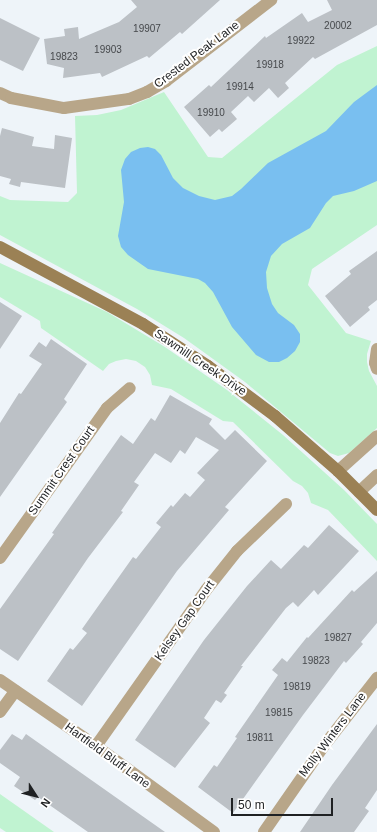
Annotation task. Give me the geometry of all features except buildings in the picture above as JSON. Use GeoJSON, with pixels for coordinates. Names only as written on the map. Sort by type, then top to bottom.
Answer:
{"type":"FeatureCollection","features":[{"type":"Feature","properties":{"kind":"street","name":"Crested Peak Lane"},"geometry":{"type":"LineString","coordinates":[[0,93],[11,98],[64,108],[129,99],[147,92],[166,81],[271,0]]}},
{"type":"Feature","properties":{"kind":"street","name":"Sawmill Creek Drive"},"geometry":{"type":"LineString","coordinates":[[0,247],[143,324],[208,366],[275,416],[338,471],[377,510]]}},
{"type":"Feature","properties":{"kind":"street"},"geometry":{"type":"LineString","coordinates":[[376,366],[377,349]]}},
{"type":"Feature","properties":{"kind":"street","name":"Summit Crest Court"},"geometry":{"type":"LineString","coordinates":[[0,558],[107,408],[130,388]]}},
{"type":"Feature","properties":{"kind":"street"},"geometry":{"type":"LineString","coordinates":[[338,471],[377,436]]}},
{"type":"Feature","properties":{"kind":"street"},"geometry":{"type":"LineString","coordinates":[[359,492],[377,475]]}},
{"type":"Feature","properties":{"kind":"street","name":"Kelsey Gap Court"},"geometry":{"type":"LineString","coordinates":[[96,746],[206,590],[237,551],[286,504]]}},
{"type":"Feature","properties":{"kind":"street","name":"Molly Winters Lane"},"geometry":{"type":"LineString","coordinates":[[264,832],[323,746],[377,678]]}},
{"type":"Feature","properties":{"kind":"street","name":"Hartfield Bluff Lane"},"geometry":{"type":"LineString","coordinates":[[0,680],[96,746],[214,832]]}},
{"type":"Feature","properties":{"kind":"street"},"geometry":{"type":"LineString","coordinates":[[0,712],[15,691]]}},
{"type":"Feature","properties":{"kind":"green space"},"geometry":{"type":"Polygon","coordinates":[[[377,46],[377,225],[312,269],[308,285],[346,333],[371,341],[367,354],[367,362],[369,371],[377,386],[377,428],[349,453],[338,456],[330,453],[245,382],[184,338],[137,309],[0,235],[0,196],[10,200],[68,202],[77,193],[75,116],[97,115],[121,110],[164,92],[208,157],[222,158],[337,65],[377,46]]]}},
{"type":"Feature","properties":{"kind":"green space"},"geometry":{"type":"Polygon","coordinates":[[[0,263],[107,312],[165,347],[227,390],[283,435],[344,490],[377,524],[377,561],[328,510],[311,503],[308,493],[302,486],[293,481],[233,422],[223,421],[171,389],[152,385],[150,375],[145,367],[136,361],[126,359],[116,361],[109,364],[103,371],[41,328],[40,321],[0,297],[0,263]]]}},
{"type":"Feature","properties":{"kind":"green space"},"geometry":{"type":"Polygon","coordinates":[[[0,794],[54,832],[6,832],[0,828],[0,794]]]}},
{"type":"Feature","properties":{"kind":"water"},"geometry":{"type":"Polygon","coordinates":[[[377,85],[377,181],[354,191],[333,196],[326,203],[310,228],[282,244],[271,256],[266,272],[267,288],[272,304],[278,313],[294,325],[300,334],[300,342],[295,351],[287,358],[279,362],[269,362],[256,355],[232,327],[213,292],[205,283],[198,279],[148,269],[128,255],[121,247],[118,236],[124,202],[121,170],[125,159],[131,152],[140,148],[148,147],[155,149],[161,155],[173,178],[183,188],[199,196],[215,200],[232,196],[268,163],[326,131],[354,102],[377,85]]]}}]}
